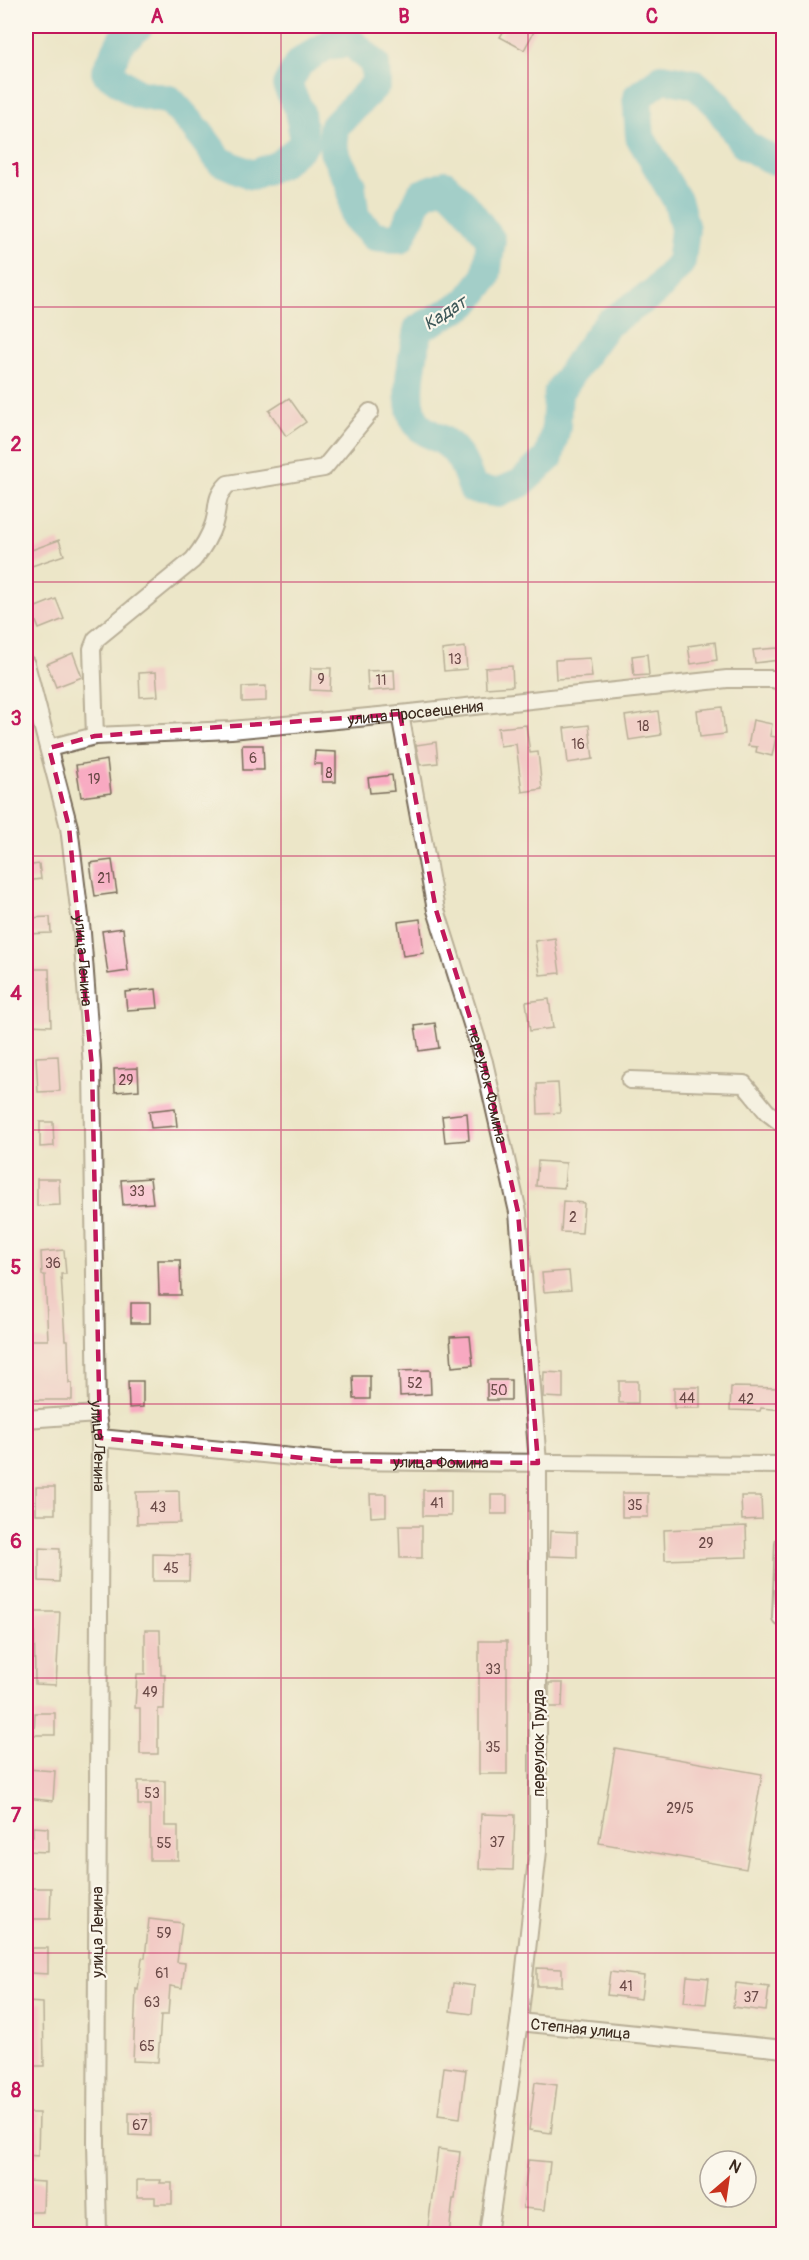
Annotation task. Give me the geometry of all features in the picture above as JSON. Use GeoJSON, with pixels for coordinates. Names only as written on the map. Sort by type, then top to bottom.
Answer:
{"type":"FeatureCollection","features":[{"type":"Feature","properties":{"kind":"street"},"geometry":{"type":"LineString","coordinates":[[95,736],[92,650],[96,639],[193,560],[203,547],[214,522],[220,491],[228,484],[324,468],[370,412]]}},
{"type":"Feature","properties":{"kind":"street","name":"улица Ленина"},"geometry":{"type":"LineString","coordinates":[[26,664],[69,827],[82,933],[92,1056],[97,1414],[100,1438],[96,2130],[98,2235]]}},
{"type":"Feature","properties":{"kind":"street","name":"улица Просвещения"},"geometry":{"type":"LineString","coordinates":[[49,748],[95,736],[231,730],[727,679],[773,679],[783,682]]}},
{"type":"Feature","properties":{"kind":"street","name":"переулок Фомина"},"geometry":{"type":"LineString","coordinates":[[400,714],[436,910],[484,1062],[518,1212],[537,1463]]}},
{"type":"Feature","properties":{"kind":"street"},"geometry":{"type":"LineString","coordinates":[[630,1080],[744,1084],[767,1112],[783,1125]]}},
{"type":"Feature","properties":{"kind":"street"},"geometry":{"type":"LineString","coordinates":[[26,1419],[97,1414]]}},
{"type":"Feature","properties":{"kind":"street","name":"улица Фомина"},"geometry":{"type":"LineString","coordinates":[[100,1438],[333,1461],[783,1465]]}},
{"type":"Feature","properties":{"kind":"street","name":"переулок Труда"},"geometry":{"type":"LineString","coordinates":[[519,2022],[538,1851],[537,1463]]}},
{"type":"Feature","properties":{"kind":"street"},"geometry":{"type":"LineString","coordinates":[[783,1543],[781,1617],[783,1619]]}},
{"type":"Feature","properties":{"kind":"street","name":"Степная улица"},"geometry":{"type":"LineString","coordinates":[[488,2235],[519,2022],[783,2049]]}},
{"type":"Feature","properties":{"kind":"highlighted area"},"geometry":{"type":"Polygon","coordinates":[[[400,714],[436,910],[484,1062],[518,1212],[538,1463],[333,1461],[100,1438],[92,1067],[69,827],[49,748],[95,736],[400,714]]]}},
{"type":"Feature","properties":{"kind":"building"},"geometry":{"type":"Polygon","coordinates":[[[507,26],[537,26],[524,50],[500,37],[507,26]]]}},
{"type":"Feature","properties":{"kind":"building"},"geometry":{"type":"Polygon","coordinates":[[[289,398],[306,422],[286,436],[269,411],[289,398]]]}},
{"type":"Feature","properties":{"kind":"building"},"geometry":{"type":"Polygon","coordinates":[[[59,540],[64,555],[26,568],[26,552],[59,540]]]}},
{"type":"Feature","properties":{"kind":"building"},"geometry":{"type":"Polygon","coordinates":[[[56,599],[64,619],[39,629],[31,609],[56,599]]]}},
{"type":"Feature","properties":{"kind":"building"},"geometry":{"type":"Polygon","coordinates":[[[715,642],[717,660],[691,664],[688,646],[715,642]]]}},
{"type":"Feature","properties":{"kind":"building"},"geometry":{"type":"Polygon","coordinates":[[[465,647],[467,669],[444,671],[442,650],[465,647]]]}},
{"type":"Feature","properties":{"kind":"building"},"geometry":{"type":"Polygon","coordinates":[[[778,648],[779,660],[755,663],[753,650],[778,648]]]}},
{"type":"Feature","properties":{"kind":"building"},"geometry":{"type":"Polygon","coordinates":[[[73,653],[82,677],[56,687],[47,664],[73,653]]]}},
{"type":"Feature","properties":{"kind":"building"},"geometry":{"type":"Polygon","coordinates":[[[647,654],[649,675],[634,676],[632,656],[647,654]]]}},
{"type":"Feature","properties":{"kind":"building"},"geometry":{"type":"Polygon","coordinates":[[[590,658],[592,677],[556,679],[555,660],[590,658]]]}},
{"type":"Feature","properties":{"kind":"building"},"geometry":{"type":"Polygon","coordinates":[[[512,666],[513,686],[486,688],[485,668],[512,666]]]}},
{"type":"Feature","properties":{"kind":"building"},"geometry":{"type":"Polygon","coordinates":[[[311,668],[331,668],[330,691],[310,690],[311,668]]]}},
{"type":"Feature","properties":{"kind":"building"},"geometry":{"type":"Polygon","coordinates":[[[394,670],[395,689],[368,691],[367,671],[394,670]]]}},
{"type":"Feature","properties":{"kind":"building"},"geometry":{"type":"Polygon","coordinates":[[[156,672],[158,696],[140,697],[139,673],[156,672]]]}},
{"type":"Feature","properties":{"kind":"building"},"geometry":{"type":"Polygon","coordinates":[[[266,686],[266,701],[242,702],[242,687],[266,686]]]}},
{"type":"Feature","properties":{"kind":"building"},"geometry":{"type":"Polygon","coordinates":[[[722,707],[725,734],[700,737],[697,710],[722,707]]]}},
{"type":"Feature","properties":{"kind":"building"},"geometry":{"type":"Polygon","coordinates":[[[658,711],[661,735],[629,740],[625,716],[658,711]]]}},
{"type":"Feature","properties":{"kind":"building"},"geometry":{"type":"Polygon","coordinates":[[[753,720],[772,724],[770,736],[776,737],[772,756],[756,752],[757,747],[748,746],[753,720]]]}},
{"type":"Feature","properties":{"kind":"building"},"geometry":{"type":"Polygon","coordinates":[[[526,725],[530,753],[538,752],[542,789],[522,792],[516,744],[500,746],[498,728],[526,725]]]}},
{"type":"Feature","properties":{"kind":"building"},"geometry":{"type":"Polygon","coordinates":[[[589,725],[593,759],[568,763],[564,728],[589,725]]]}},
{"type":"Feature","properties":{"kind":"building"},"geometry":{"type":"Polygon","coordinates":[[[436,742],[438,763],[420,765],[416,745],[436,742]]]}},
{"type":"Feature","properties":{"kind":"building"},"geometry":{"type":"Polygon","coordinates":[[[242,745],[263,745],[264,770],[243,770],[242,745]]]}},
{"type":"Feature","properties":{"kind":"building"},"geometry":{"type":"Polygon","coordinates":[[[315,751],[336,752],[336,782],[322,782],[322,764],[314,764],[315,751]]]}},
{"type":"Feature","properties":{"kind":"building"},"geometry":{"type":"Polygon","coordinates":[[[107,760],[111,793],[81,797],[76,765],[107,760]]]}},
{"type":"Feature","properties":{"kind":"building"},"geometry":{"type":"Polygon","coordinates":[[[392,775],[394,791],[370,793],[368,778],[392,775]]]}},
{"type":"Feature","properties":{"kind":"building"},"geometry":{"type":"Polygon","coordinates":[[[112,860],[117,893],[95,896],[90,863],[112,860]]]}},
{"type":"Feature","properties":{"kind":"building"},"geometry":{"type":"Polygon","coordinates":[[[39,864],[41,879],[26,881],[26,866],[39,864]]]}},
{"type":"Feature","properties":{"kind":"building"},"geometry":{"type":"Polygon","coordinates":[[[50,917],[51,933],[26,934],[26,918],[50,917]]]}},
{"type":"Feature","properties":{"kind":"building"},"geometry":{"type":"Polygon","coordinates":[[[420,919],[424,953],[403,956],[398,922],[420,919]]]}},
{"type":"Feature","properties":{"kind":"building"},"geometry":{"type":"Polygon","coordinates":[[[123,928],[128,971],[108,974],[102,931],[123,928]]]}},
{"type":"Feature","properties":{"kind":"building"},"geometry":{"type":"Polygon","coordinates":[[[555,938],[560,973],[540,975],[535,941],[555,938]]]}},
{"type":"Feature","properties":{"kind":"building"},"geometry":{"type":"Polygon","coordinates":[[[26,969],[49,969],[51,1026],[29,1025],[29,983],[26,983],[26,969]]]}},
{"type":"Feature","properties":{"kind":"building"},"geometry":{"type":"Polygon","coordinates":[[[156,989],[158,1008],[127,1010],[125,992],[156,989]]]}},
{"type":"Feature","properties":{"kind":"building"},"geometry":{"type":"Polygon","coordinates":[[[549,999],[553,1028],[530,1031],[526,1002],[549,999]]]}},
{"type":"Feature","properties":{"kind":"building"},"geometry":{"type":"Polygon","coordinates":[[[435,1023],[439,1048],[419,1051],[415,1026],[435,1023]]]}},
{"type":"Feature","properties":{"kind":"building"},"geometry":{"type":"Polygon","coordinates":[[[58,1056],[60,1091],[38,1092],[36,1057],[58,1056]]]}},
{"type":"Feature","properties":{"kind":"building"},"geometry":{"type":"Polygon","coordinates":[[[138,1068],[139,1090],[115,1092],[114,1069],[138,1068]]]}},
{"type":"Feature","properties":{"kind":"building"},"geometry":{"type":"Polygon","coordinates":[[[558,1083],[560,1113],[538,1114],[537,1084],[558,1083]]]}},
{"type":"Feature","properties":{"kind":"building"},"geometry":{"type":"Polygon","coordinates":[[[175,1108],[177,1126],[151,1128],[149,1111],[175,1108]]]}},
{"type":"Feature","properties":{"kind":"building"},"geometry":{"type":"Polygon","coordinates":[[[467,1113],[469,1140],[445,1142],[442,1116],[467,1113]]]}},
{"type":"Feature","properties":{"kind":"building"},"geometry":{"type":"Polygon","coordinates":[[[40,1122],[53,1122],[54,1146],[40,1147],[40,1122]]]}},
{"type":"Feature","properties":{"kind":"building"},"geometry":{"type":"Polygon","coordinates":[[[538,1161],[566,1163],[564,1188],[536,1186],[538,1161]]]}},
{"type":"Feature","properties":{"kind":"building"},"geometry":{"type":"Polygon","coordinates":[[[150,1178],[153,1203],[123,1205],[121,1180],[150,1178]]]}},
{"type":"Feature","properties":{"kind":"building"},"geometry":{"type":"Polygon","coordinates":[[[37,1179],[59,1179],[60,1205],[37,1206],[37,1179]]]}},
{"type":"Feature","properties":{"kind":"building"},"geometry":{"type":"Polygon","coordinates":[[[563,1201],[584,1203],[582,1233],[561,1232],[563,1201]]]}},
{"type":"Feature","properties":{"kind":"building"},"geometry":{"type":"Polygon","coordinates":[[[64,1250],[66,1274],[61,1274],[72,1400],[26,1400],[27,1340],[48,1340],[45,1275],[42,1275],[41,1252],[64,1250]]]}},
{"type":"Feature","properties":{"kind":"building"},"geometry":{"type":"Polygon","coordinates":[[[158,1260],[180,1260],[181,1295],[159,1295],[158,1260]]]}},
{"type":"Feature","properties":{"kind":"building"},"geometry":{"type":"Polygon","coordinates":[[[569,1271],[571,1290],[544,1292],[542,1273],[569,1271]]]}},
{"type":"Feature","properties":{"kind":"building"},"geometry":{"type":"Polygon","coordinates":[[[131,1303],[150,1303],[150,1323],[131,1323],[131,1303]]]}},
{"type":"Feature","properties":{"kind":"building"},"geometry":{"type":"Polygon","coordinates":[[[470,1336],[473,1365],[452,1367],[450,1337],[470,1336]]]}},
{"type":"Feature","properties":{"kind":"building"},"geometry":{"type":"Polygon","coordinates":[[[430,1370],[431,1394],[400,1396],[399,1371],[430,1370]]]}},
{"type":"Feature","properties":{"kind":"building"},"geometry":{"type":"Polygon","coordinates":[[[544,1372],[563,1373],[563,1398],[543,1397],[544,1372]]]}},
{"type":"Feature","properties":{"kind":"building"},"geometry":{"type":"Polygon","coordinates":[[[353,1376],[370,1376],[370,1399],[354,1399],[353,1376]]]}},
{"type":"Feature","properties":{"kind":"building"},"geometry":{"type":"Polygon","coordinates":[[[487,1380],[511,1380],[511,1400],[487,1400],[487,1380]]]}},
{"type":"Feature","properties":{"kind":"building"},"geometry":{"type":"Polygon","coordinates":[[[128,1381],[143,1381],[143,1407],[129,1408],[128,1381]]]}},
{"type":"Feature","properties":{"kind":"building"},"geometry":{"type":"Polygon","coordinates":[[[619,1381],[638,1381],[638,1403],[619,1403],[619,1381]]]}},
{"type":"Feature","properties":{"kind":"building"},"geometry":{"type":"Polygon","coordinates":[[[674,1387],[700,1387],[700,1408],[674,1408],[674,1387]]]}},
{"type":"Feature","properties":{"kind":"building"},"geometry":{"type":"Polygon","coordinates":[[[731,1387],[783,1388],[783,1410],[761,1408],[760,1411],[730,1410],[731,1387]]]}},
{"type":"Feature","properties":{"kind":"building"},"geometry":{"type":"Polygon","coordinates":[[[36,1487],[55,1487],[55,1514],[36,1514],[36,1487]]]}},
{"type":"Feature","properties":{"kind":"building"},"geometry":{"type":"Polygon","coordinates":[[[423,1490],[451,1490],[451,1516],[423,1516],[423,1490]]]}},
{"type":"Feature","properties":{"kind":"building"},"geometry":{"type":"Polygon","coordinates":[[[179,1491],[180,1523],[137,1524],[136,1492],[179,1491]]]}},
{"type":"Feature","properties":{"kind":"building"},"geometry":{"type":"Polygon","coordinates":[[[622,1493],[648,1493],[648,1517],[622,1517],[622,1493]]]}},
{"type":"Feature","properties":{"kind":"building"},"geometry":{"type":"Polygon","coordinates":[[[370,1494],[386,1494],[386,1516],[371,1517],[370,1494]]]}},
{"type":"Feature","properties":{"kind":"building"},"geometry":{"type":"Polygon","coordinates":[[[491,1495],[507,1495],[507,1514],[491,1514],[491,1495]]]}},
{"type":"Feature","properties":{"kind":"building"},"geometry":{"type":"Polygon","coordinates":[[[741,1496],[761,1496],[762,1519],[742,1520],[741,1496]]]}},
{"type":"Feature","properties":{"kind":"building"},"geometry":{"type":"Polygon","coordinates":[[[399,1526],[422,1526],[422,1558],[400,1558],[399,1526]]]}},
{"type":"Feature","properties":{"kind":"building"},"geometry":{"type":"Polygon","coordinates":[[[746,1526],[747,1557],[665,1560],[664,1530],[746,1526]]]}},
{"type":"Feature","properties":{"kind":"building"},"geometry":{"type":"Polygon","coordinates":[[[550,1531],[577,1532],[577,1557],[549,1556],[550,1531]]]}},
{"type":"Feature","properties":{"kind":"building"},"geometry":{"type":"Polygon","coordinates":[[[39,1548],[60,1549],[59,1582],[39,1581],[39,1548]]]}},
{"type":"Feature","properties":{"kind":"building"},"geometry":{"type":"Polygon","coordinates":[[[153,1554],[190,1555],[189,1581],[153,1581],[153,1554]]]}},
{"type":"Feature","properties":{"kind":"building"},"geometry":{"type":"Polygon","coordinates":[[[34,1612],[60,1612],[56,1685],[35,1684],[34,1612]]]}},
{"type":"Feature","properties":{"kind":"building"},"geometry":{"type":"Polygon","coordinates":[[[145,1630],[160,1630],[161,1675],[165,1675],[164,1709],[158,1709],[158,1754],[140,1754],[140,1708],[135,1708],[137,1674],[145,1674],[145,1630]]]}},
{"type":"Feature","properties":{"kind":"building"},"geometry":{"type":"Polygon","coordinates":[[[479,1641],[507,1641],[507,1774],[479,1774],[479,1641]]]}},
{"type":"Feature","properties":{"kind":"building"},"geometry":{"type":"Polygon","coordinates":[[[549,1683],[563,1683],[562,1707],[549,1707],[549,1683]]]}},
{"type":"Feature","properties":{"kind":"building"},"geometry":{"type":"Polygon","coordinates":[[[35,1713],[55,1713],[55,1735],[34,1735],[35,1713]]]}},
{"type":"Feature","properties":{"kind":"building"},"geometry":{"type":"Polygon","coordinates":[[[615,1748],[762,1774],[746,1869],[599,1843],[615,1748]]]}},
{"type":"Feature","properties":{"kind":"building"},"geometry":{"type":"Polygon","coordinates":[[[26,1769],[55,1771],[53,1801],[26,1798],[26,1769]]]}},
{"type":"Feature","properties":{"kind":"building"},"geometry":{"type":"Polygon","coordinates":[[[138,1781],[165,1781],[165,1826],[178,1826],[178,1860],[150,1860],[150,1805],[138,1805],[138,1781]]]}},
{"type":"Feature","properties":{"kind":"building"},"geometry":{"type":"Polygon","coordinates":[[[481,1814],[515,1815],[513,1870],[479,1869],[481,1814]]]}},
{"type":"Feature","properties":{"kind":"building"},"geometry":{"type":"Polygon","coordinates":[[[33,1827],[48,1828],[48,1852],[26,1851],[26,1836],[33,1836],[33,1827]]]}},
{"type":"Feature","properties":{"kind":"building"},"geometry":{"type":"Polygon","coordinates":[[[28,1888],[51,1888],[50,1919],[27,1919],[28,1888]]]}},
{"type":"Feature","properties":{"kind":"building"},"geometry":{"type":"Polygon","coordinates":[[[149,1919],[182,1923],[177,1962],[185,1963],[182,1988],[170,1986],[168,2015],[161,2015],[158,2062],[133,2061],[136,1989],[138,1990],[142,1958],[145,1958],[149,1919]]]}},
{"type":"Feature","properties":{"kind":"building"},"geometry":{"type":"Polygon","coordinates":[[[31,1948],[48,1948],[48,1974],[31,1973],[31,1948]]]}},
{"type":"Feature","properties":{"kind":"building"},"geometry":{"type":"Polygon","coordinates":[[[537,1968],[562,1969],[562,1986],[537,1986],[537,1968]]]}},
{"type":"Feature","properties":{"kind":"building"},"geometry":{"type":"Polygon","coordinates":[[[610,1972],[644,1976],[641,1999],[607,1995],[610,1972]]]}},
{"type":"Feature","properties":{"kind":"building"},"geometry":{"type":"Polygon","coordinates":[[[687,1976],[709,1978],[706,2004],[684,2002],[687,1976]]]}},
{"type":"Feature","properties":{"kind":"building"},"geometry":{"type":"Polygon","coordinates":[[[453,1983],[475,1986],[472,2014],[450,2011],[453,1983]]]}},
{"type":"Feature","properties":{"kind":"building"},"geometry":{"type":"Polygon","coordinates":[[[736,1983],[769,1987],[766,2011],[733,2007],[736,1983]]]}},
{"type":"Feature","properties":{"kind":"building"},"geometry":{"type":"Polygon","coordinates":[[[26,2002],[43,2003],[44,2066],[26,2066],[26,2002]]]}},
{"type":"Feature","properties":{"kind":"building"},"geometry":{"type":"Polygon","coordinates":[[[444,2067],[466,2070],[460,2118],[438,2115],[444,2067]]]}},
{"type":"Feature","properties":{"kind":"building"},"geometry":{"type":"Polygon","coordinates":[[[535,2082],[557,2085],[551,2133],[529,2130],[535,2082]]]}},
{"type":"Feature","properties":{"kind":"building"},"geometry":{"type":"Polygon","coordinates":[[[26,2113],[39,2113],[38,2156],[26,2155],[26,2113]]]}},
{"type":"Feature","properties":{"kind":"building"},"geometry":{"type":"Polygon","coordinates":[[[129,2113],[151,2114],[151,2136],[129,2135],[129,2113]]]}},
{"type":"Feature","properties":{"kind":"building"},"geometry":{"type":"Polygon","coordinates":[[[438,2149],[460,2152],[455,2199],[453,2199],[449,2235],[427,2235],[438,2149]]]}},
{"type":"Feature","properties":{"kind":"building"},"geometry":{"type":"Polygon","coordinates":[[[528,2160],[550,2162],[545,2210],[523,2208],[528,2160]]]}},
{"type":"Feature","properties":{"kind":"building"},"geometry":{"type":"Polygon","coordinates":[[[137,2180],[161,2180],[160,2183],[172,2183],[172,2204],[155,2204],[155,2197],[137,2197],[137,2180]]]}},
{"type":"Feature","properties":{"kind":"building"},"geometry":{"type":"Polygon","coordinates":[[[26,2181],[44,2182],[43,2212],[26,2212],[26,2181]]]}},
{"type":"Feature","properties":{"kind":"waterway","name":"Кадат"},"geometry":{"type":"LineString","coordinates":[[139,26],[122,40],[106,72],[137,94],[170,100],[197,130],[220,161],[252,175],[279,165],[304,144],[300,112],[287,85],[299,63],[327,45],[351,42],[375,64],[376,84],[333,128],[334,152],[351,185],[355,217],[374,236],[400,239],[421,194],[445,185],[467,208],[491,240],[486,277],[466,303],[418,329],[411,366],[409,395],[414,419],[421,428],[451,446],[463,463],[473,489],[498,493],[521,483],[549,457],[556,427],[558,393],[578,363],[607,324],[656,291],[681,262],[685,229],[678,202],[640,137],[637,97],[663,78],[695,84],[716,103],[744,144],[772,160],[784,160]]}}]}
